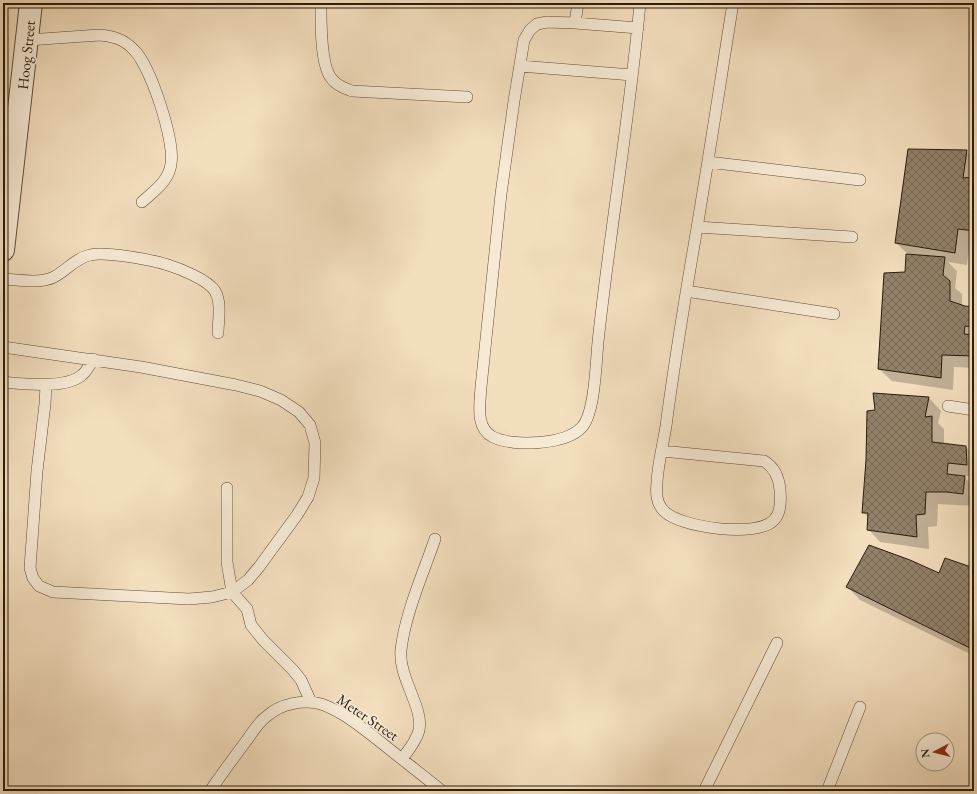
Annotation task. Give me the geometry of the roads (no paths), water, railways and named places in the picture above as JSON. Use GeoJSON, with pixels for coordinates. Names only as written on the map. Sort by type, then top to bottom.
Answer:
{"type":"FeatureCollection","features":[{"type":"Feature","properties":{"kind":"street","name":"Hoog Street"},"geometry":{"type":"LineString","coordinates":[[3,250],[32,3]]}},
{"type":"Feature","properties":{"kind":"lane"},"geometry":{"type":"LineString","coordinates":[[321,3],[323,48],[326,65],[330,78],[340,86],[352,91],[467,97]]}},
{"type":"Feature","properties":{"kind":"lane"},"geometry":{"type":"LineString","coordinates":[[575,23],[578,3]]}},
{"type":"Feature","properties":{"kind":"lane"},"geometry":{"type":"LineString","coordinates":[[638,28],[547,22],[537,24],[530,30],[524,40],[501,194],[480,412],[482,424],[488,434],[499,440],[534,443],[558,440],[571,435],[582,427],[591,409],[599,332],[638,28],[640,3]]}},
{"type":"Feature","properties":{"kind":"lane"},"geometry":{"type":"LineString","coordinates":[[662,451],[764,460],[774,470],[778,479],[780,504],[773,522],[749,529],[700,527],[686,524],[664,512],[659,505],[657,497],[658,476],[678,338],[733,3]]}},
{"type":"Feature","properties":{"kind":"lane"},"geometry":{"type":"LineString","coordinates":[[28,40],[111,35],[123,40],[135,50],[148,71],[168,131],[172,152],[171,165],[168,175],[163,183],[142,202]]}},
{"type":"Feature","properties":{"kind":"lane"},"geometry":{"type":"LineString","coordinates":[[520,66],[632,75]]}},
{"type":"Feature","properties":{"kind":"lane"},"geometry":{"type":"LineString","coordinates":[[708,162],[860,180]]}},
{"type":"Feature","properties":{"kind":"lane"},"geometry":{"type":"LineString","coordinates":[[697,227],[852,237]]}},
{"type":"Feature","properties":{"kind":"lane"},"geometry":{"type":"LineString","coordinates":[[3,279],[33,281],[44,280],[54,277],[82,258],[91,254],[104,254],[168,264],[206,283],[215,291],[219,302],[218,333]]}},
{"type":"Feature","properties":{"kind":"lane"},"geometry":{"type":"LineString","coordinates":[[686,291],[834,314]]}},
{"type":"Feature","properties":{"kind":"lane"},"geometry":{"type":"LineString","coordinates":[[3,347],[93,359],[197,377],[260,391],[281,400],[299,412],[310,425],[315,443],[315,464],[314,478],[308,497],[259,568],[248,580],[232,592],[212,597],[189,600],[53,592],[39,586],[33,578],[30,568],[36,479],[46,385]]}},
{"type":"Feature","properties":{"kind":"lane"},"geometry":{"type":"LineString","coordinates":[[3,382],[46,385],[62,382],[82,376],[93,359]]}},
{"type":"Feature","properties":{"kind":"lane"},"geometry":{"type":"LineString","coordinates":[[948,406],[974,410]]}},
{"type":"Feature","properties":{"kind":"lane"},"geometry":{"type":"LineString","coordinates":[[227,488],[226,562],[232,592],[247,609],[249,620],[254,629],[263,640],[294,670],[301,680],[311,702]]}},
{"type":"Feature","properties":{"kind":"lane"},"geometry":{"type":"LineString","coordinates":[[402,759],[418,734],[420,727],[415,706],[402,672],[400,660],[401,650],[408,613],[435,539]]}},
{"type":"Feature","properties":{"kind":"lane"},"geometry":{"type":"LineString","coordinates":[[704,791],[777,643]]}},
{"type":"Feature","properties":{"kind":"lane","name":"Meter Street"},"geometry":{"type":"LineString","coordinates":[[210,791],[257,727],[267,716],[277,709],[288,705],[299,702],[311,702],[321,704],[344,715],[442,791]]}},
{"type":"Feature","properties":{"kind":"lane"},"geometry":{"type":"LineString","coordinates":[[827,791],[860,707]]}}]}
